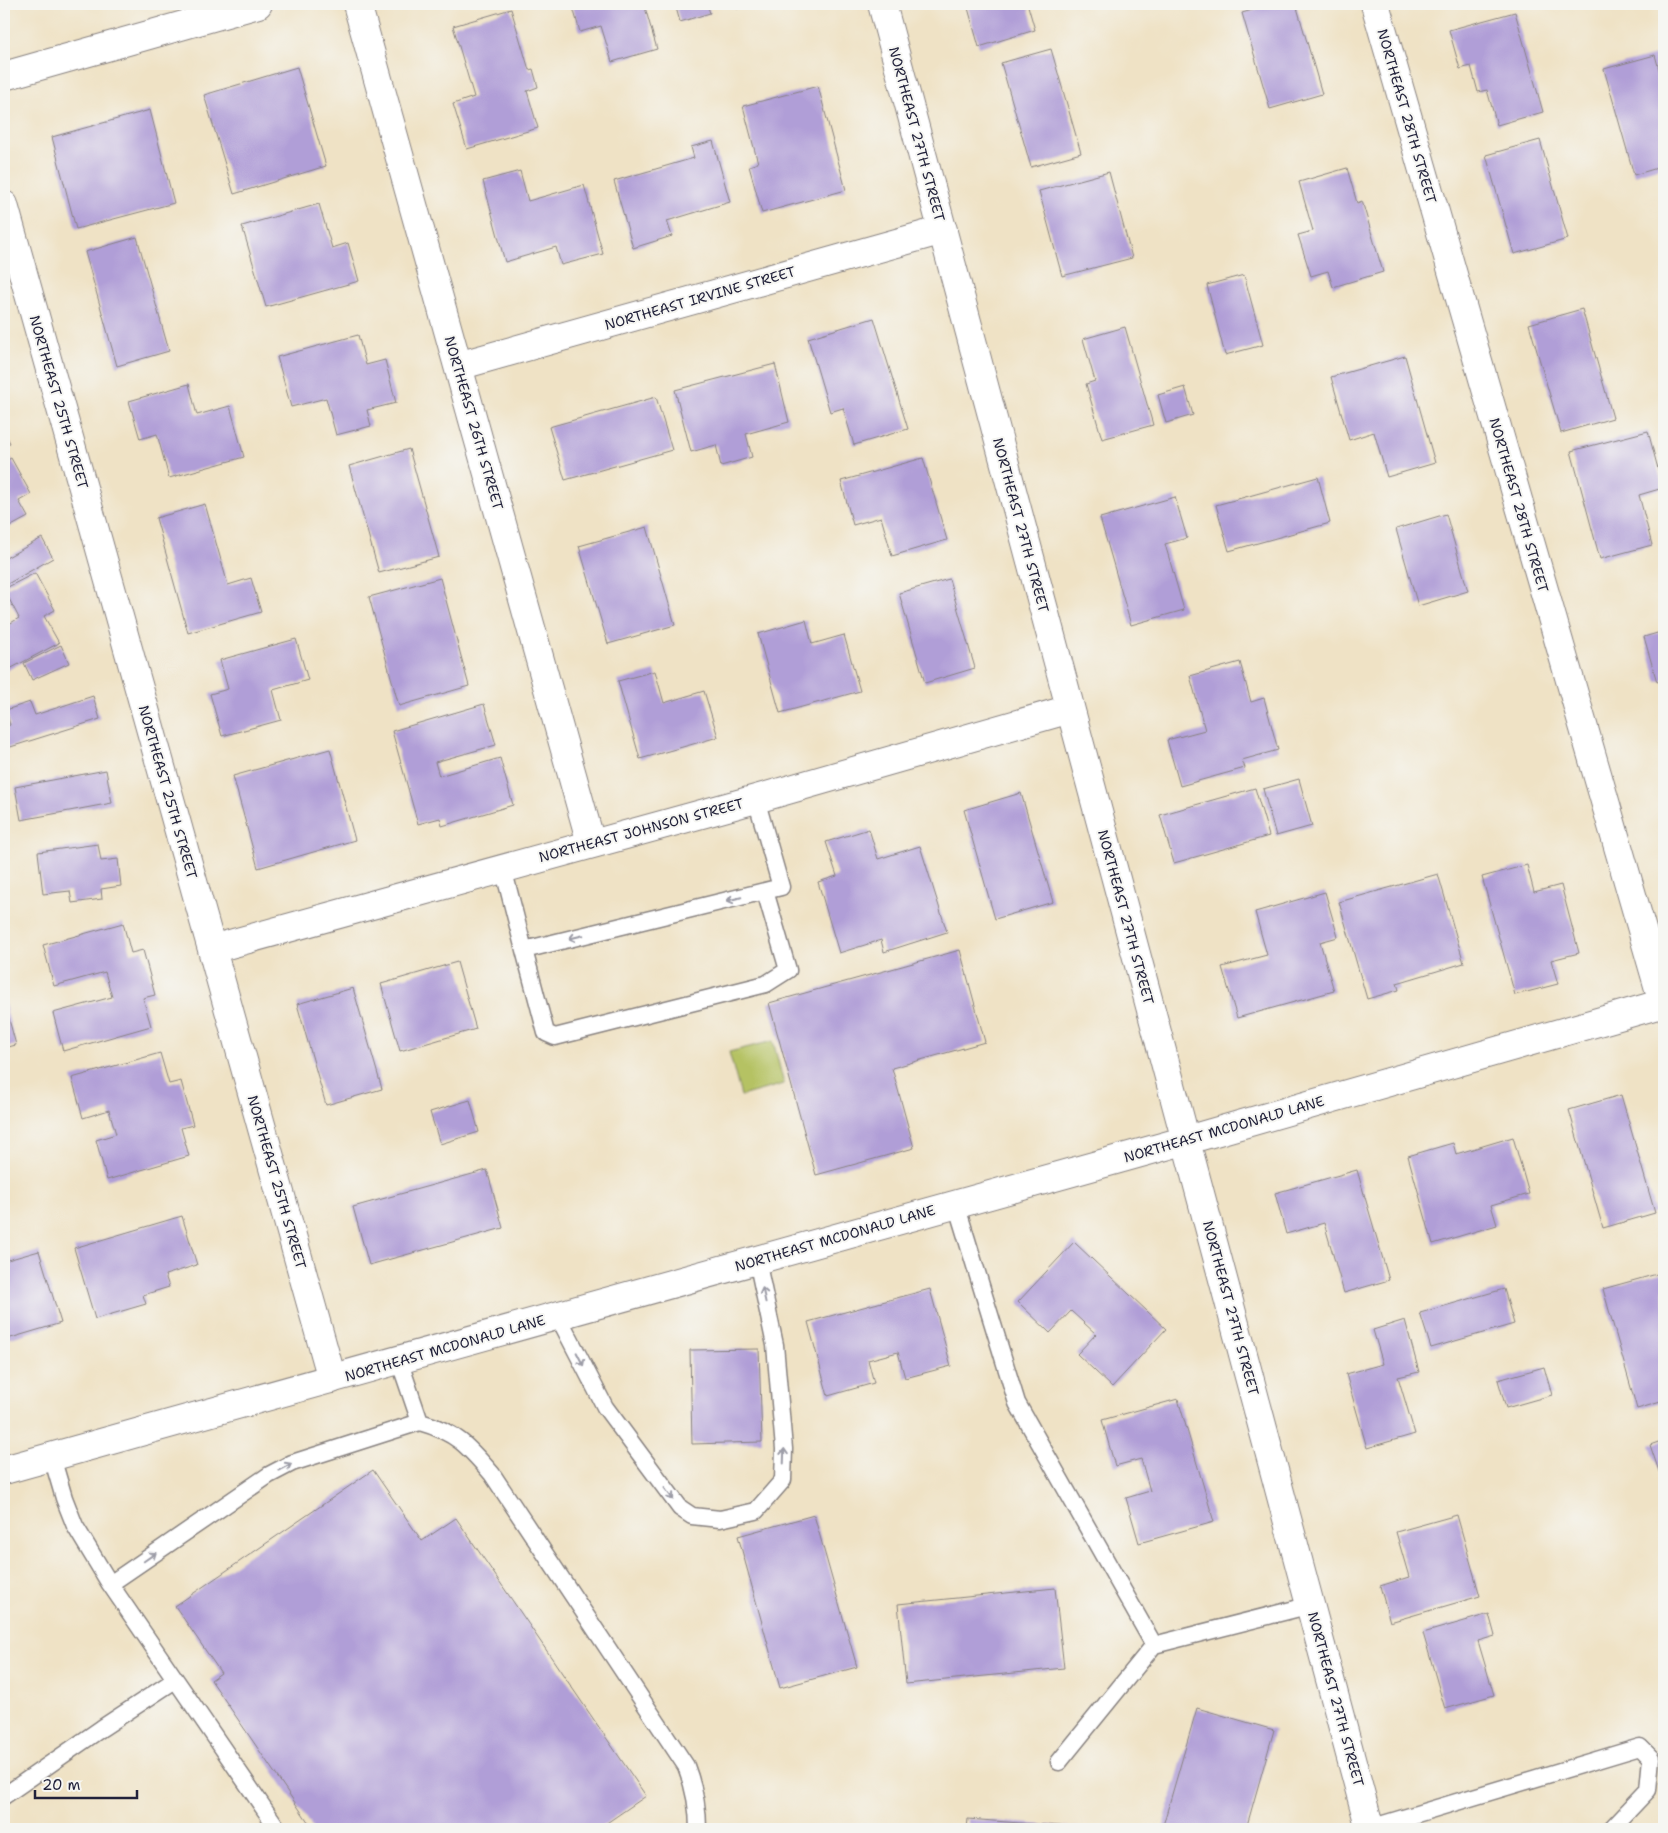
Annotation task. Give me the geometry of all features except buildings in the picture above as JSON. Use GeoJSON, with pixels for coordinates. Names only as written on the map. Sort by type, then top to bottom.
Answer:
{"type":"FeatureCollection","features":[{"type":"Feature","properties":{"kind":"street"},"geometry":{"type":"LineString","coordinates":[[4,76],[258,4]]}},
{"type":"Feature","properties":{"kind":"street","name":"NORTHEAST 26TH STREET"},"geometry":{"type":"LineString","coordinates":[[357,4],[591,843]]}},
{"type":"Feature","properties":{"kind":"street","name":"NORTHEAST 27TH STREET"},"geometry":{"type":"LineString","coordinates":[[882,4],[1370,1829]]}},
{"type":"Feature","properties":{"kind":"street","name":"NORTHEAST 28TH STREET"},"geometry":{"type":"LineString","coordinates":[[1374,4],[1664,1004]]}},
{"type":"Feature","properties":{"kind":"street","name":"NORTHEAST 25TH STREET"},"geometry":{"type":"LineString","coordinates":[[4,205],[332,1379]]}},
{"type":"Feature","properties":{"kind":"street","name":"NORTHEAST IRVINE STREET"},"geometry":{"type":"LineString","coordinates":[[458,366],[943,230]]}},
{"type":"Feature","properties":{"kind":"street","name":"NORTHEAST JOHNSON STREET"},"geometry":{"type":"LineString","coordinates":[[212,949],[1070,709]]}},
{"type":"Feature","properties":{"kind":"street","name":"NORTHEAST MCDONALD LANE"},"geometry":{"type":"LineString","coordinates":[[4,1470],[1187,1140],[1664,1004]]}},
{"type":"Feature","properties":{"kind":"lane"},"geometry":{"type":"LineString","coordinates":[[503,868],[546,1032],[555,1037],[766,984],[788,970],[756,798]]}},
{"type":"Feature","properties":{"kind":"lane"},"geometry":{"type":"LineString","coordinates":[[524,950],[773,889]]}},
{"type":"Feature","properties":{"kind":"lane"},"geometry":{"type":"LineString","coordinates":[[956,1204],[1017,1403],[1154,1645]]}},
{"type":"Feature","properties":{"kind":"lane"},"geometry":{"type":"LineString","coordinates":[[558,1316],[605,1408],[680,1508],[692,1516],[720,1519],[756,1511],[783,1480],[784,1449],[775,1345],[757,1260]]}},
{"type":"Feature","properties":{"kind":"lane"},"geometry":{"type":"LineString","coordinates":[[399,1360],[420,1422]]}},
{"type":"Feature","properties":{"kind":"lane"},"geometry":{"type":"LineString","coordinates":[[110,1584],[269,1475],[292,1463],[420,1422],[440,1428],[466,1444],[492,1474],[686,1766],[697,1802],[698,1829]]}},
{"type":"Feature","properties":{"kind":"lane"},"geometry":{"type":"LineString","coordinates":[[52,1457],[64,1498],[75,1526],[110,1584],[278,1829]]}},
{"type":"Feature","properties":{"kind":"lane"},"geometry":{"type":"LineString","coordinates":[[1059,1762],[1154,1645],[1311,1605]]}},
{"type":"Feature","properties":{"kind":"lane"},"geometry":{"type":"LineString","coordinates":[[4,1796],[175,1680]]}},
{"type":"Feature","properties":{"kind":"lane"},"geometry":{"type":"LineString","coordinates":[[1370,1829],[1640,1746],[1650,1758],[1648,1790],[1612,1829]]}},
{"type":"Feature","properties":{"kind":"green space"},"geometry":{"type":"Polygon","coordinates":[[[773,1041],[784,1084],[741,1096],[729,1052],[773,1041]]]}}]}
